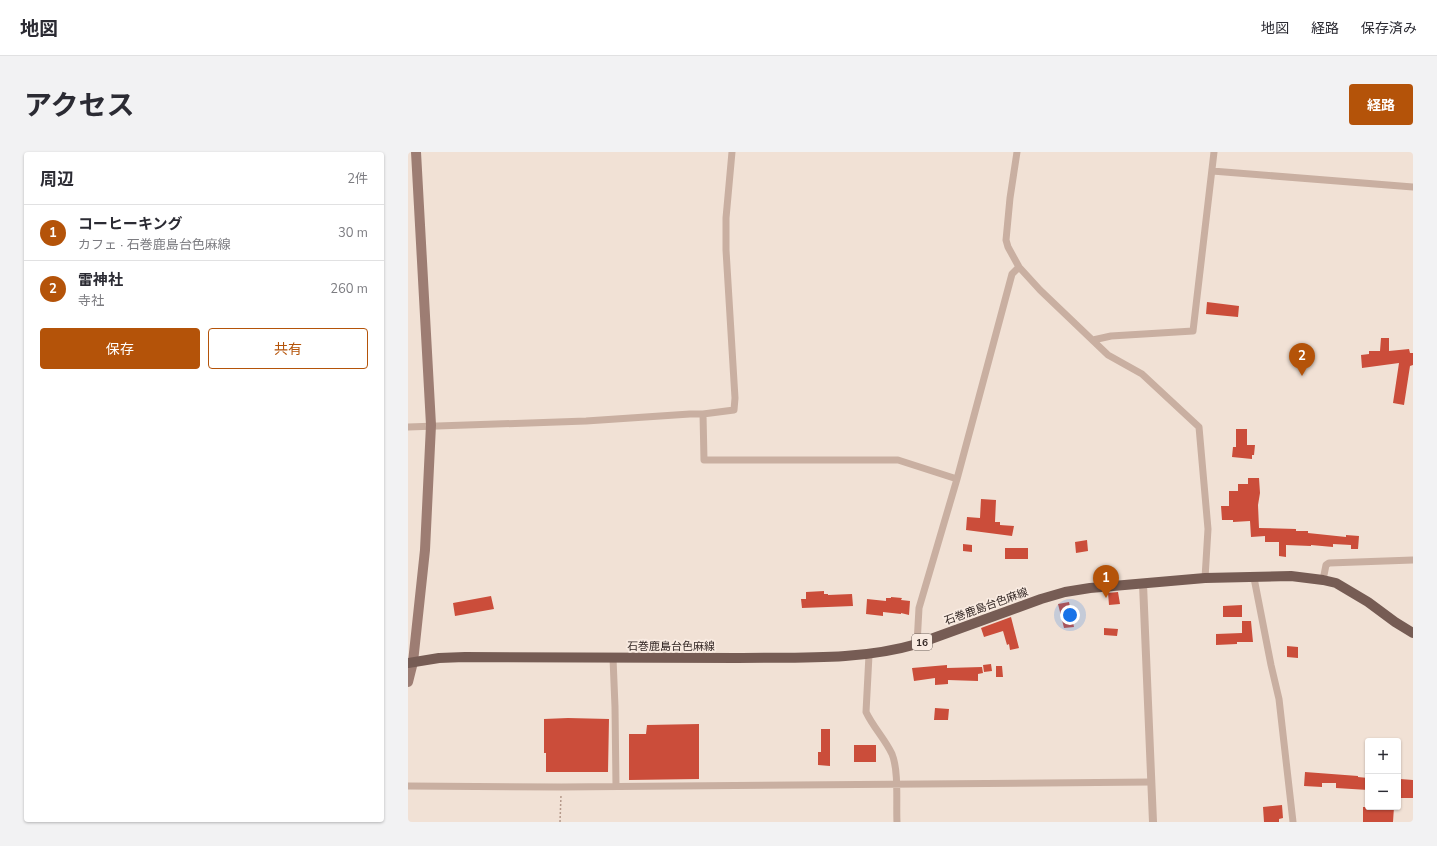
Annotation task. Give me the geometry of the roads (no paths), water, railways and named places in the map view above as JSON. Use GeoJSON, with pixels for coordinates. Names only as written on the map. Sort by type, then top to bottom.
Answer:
{"type":"FeatureCollection","features":[{"type":"Feature","properties":{"kind":"main road"},"geometry":{"type":"LineString","coordinates":[[408,682],[425,550],[431,425],[416,152]]}},
{"type":"Feature","properties":{"kind":"main road","name":"石巻鹿島台色麻線"},"geometry":{"type":"LineString","coordinates":[[410,662],[440,658],[826,657],[869,655],[917,644],[1065,592],[1090,588],[1205,578],[1291,576],[1323,580],[1349,590],[1413,633]]}},
{"type":"Feature","properties":{"kind":"street"},"geometry":{"type":"LineString","coordinates":[[408,427],[431,425],[586,421],[703,414],[734,410],[735,398],[726,250],[726,218],[732,152]]}},
{"type":"Feature","properties":{"kind":"street"},"geometry":{"type":"LineString","coordinates":[[1017,152],[1010,198],[1006,240],[1008,247],[1019,267],[1040,290],[1108,354],[1142,374],[1199,427],[1207,517],[1205,578]]}},
{"type":"Feature","properties":{"kind":"street"},"geometry":{"type":"LineString","coordinates":[[1093,340],[1111,336],[1193,331],[1196,316],[1205,222],[1214,152]]}},
{"type":"Feature","properties":{"kind":"street"},"geometry":{"type":"LineString","coordinates":[[1212,171],[1413,187]]}},
{"type":"Feature","properties":{"kind":"street"},"geometry":{"type":"LineString","coordinates":[[917,644],[920,608],[957,479],[1012,274],[1019,267]]}},
{"type":"Feature","properties":{"kind":"street"},"geometry":{"type":"LineString","coordinates":[[703,414],[704,460],[898,460],[957,479]]}},
{"type":"Feature","properties":{"kind":"street"},"geometry":{"type":"LineString","coordinates":[[1323,580],[1326,565],[1330,563],[1413,560]]}},
{"type":"Feature","properties":{"kind":"street"},"geometry":{"type":"LineString","coordinates":[[1254,578],[1270,665],[1279,699],[1293,822]]}},
{"type":"Feature","properties":{"kind":"street"},"geometry":{"type":"LineString","coordinates":[[1142,584],[1153,822]]}},
{"type":"Feature","properties":{"kind":"street"},"geometry":{"type":"LineString","coordinates":[[869,655],[866,712],[869,720],[892,755],[896,785],[897,822]]}},
{"type":"Feature","properties":{"kind":"street"},"geometry":{"type":"LineString","coordinates":[[613,658],[616,786]]}},
{"type":"Feature","properties":{"kind":"street"},"geometry":{"type":"LineString","coordinates":[[408,786],[561,787],[1152,782]]}},
{"type":"Feature","properties":{"kind":"place","name":"雷神社"},"geometry":{"type":"Point","coordinates":[1302,376]}},
{"type":"Feature","properties":{"kind":"place","name":"コーヒーキング"},"geometry":{"type":"Point","coordinates":[1106,598]}}]}
